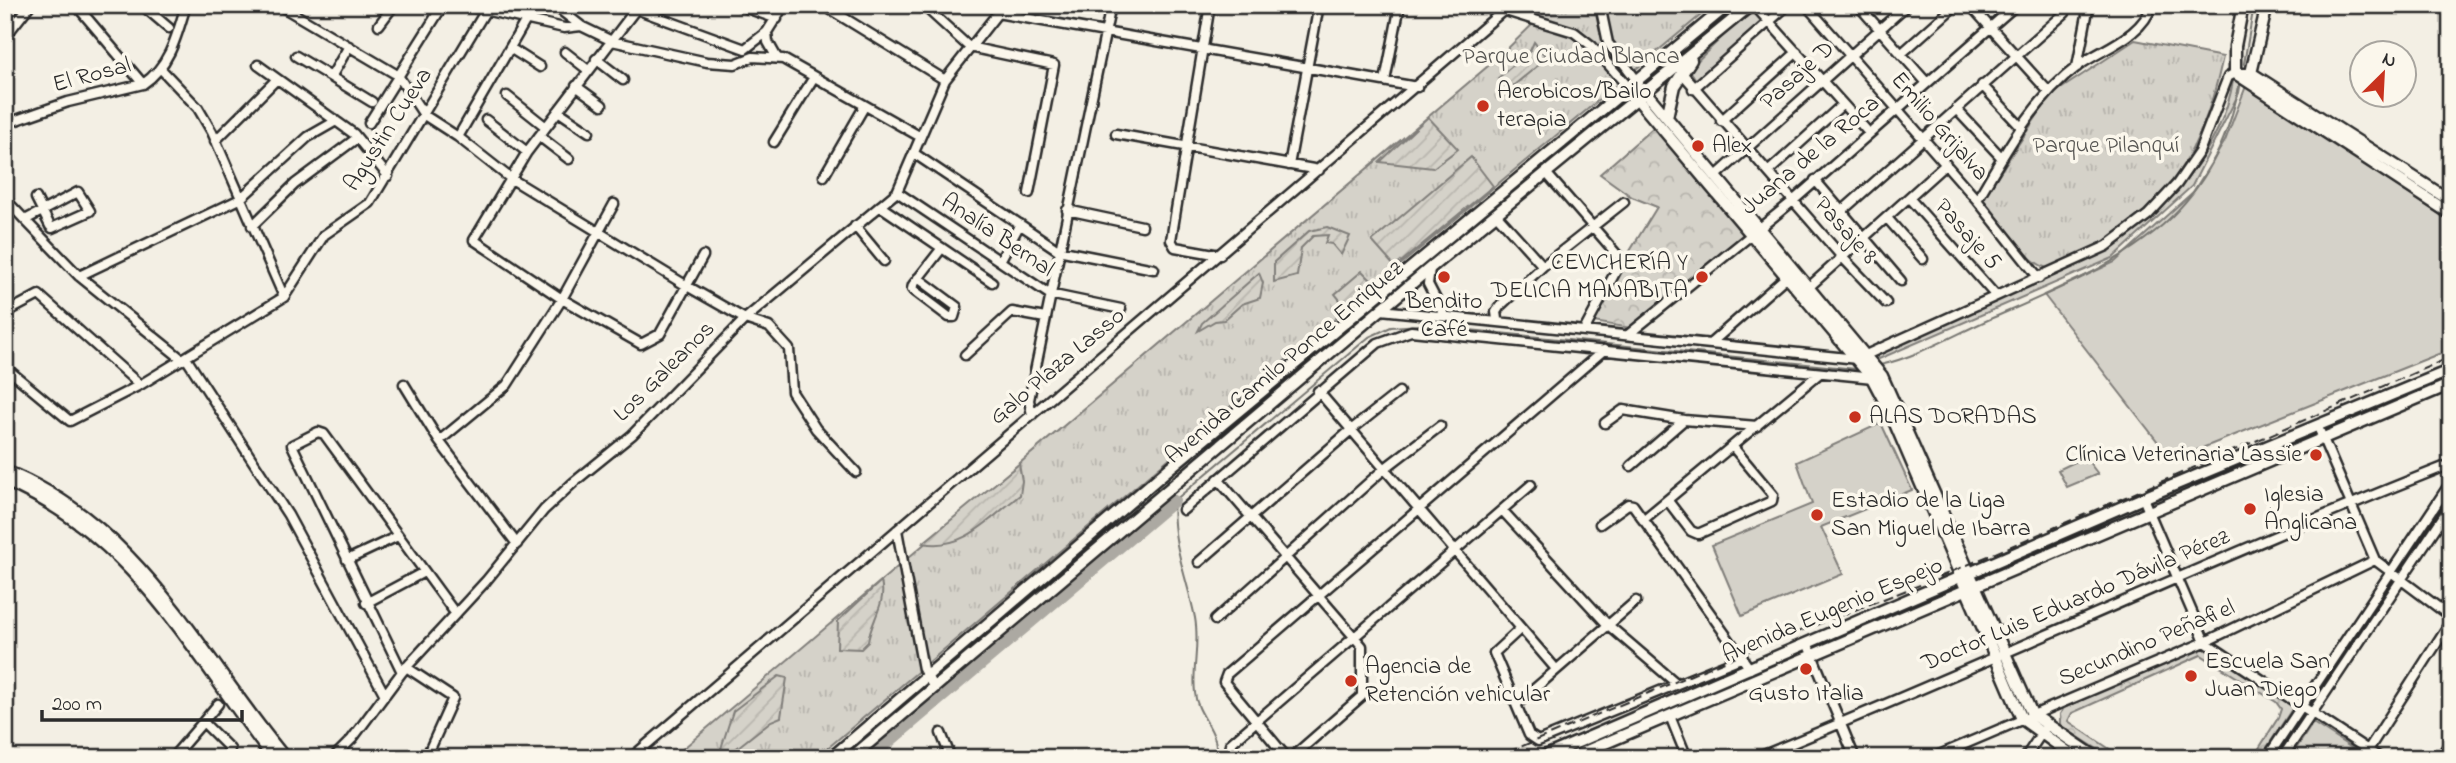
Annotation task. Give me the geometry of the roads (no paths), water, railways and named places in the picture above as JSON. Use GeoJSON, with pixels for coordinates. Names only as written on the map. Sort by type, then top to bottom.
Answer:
{"type":"FeatureCollection","features":[{"type":"Feature","properties":{"kind":"main road","name":"Avenida Camilo Ponce Enriquez"},"geometry":{"type":"LineString","coordinates":[[831,758],[1172,466],[1634,86],[1728,5]]}},
{"type":"Feature","properties":{"kind":"main road","name":"Avenida Camilo Ponce Enriquez"},"geometry":{"type":"LineString","coordinates":[[851,758],[1430,268],[1753,5]]}},
{"type":"Feature","properties":{"kind":"main road"},"geometry":{"type":"LineString","coordinates":[[2243,5],[2235,46],[2235,73],[2404,170],[2451,201]]}},
{"type":"Feature","properties":{"kind":"main road"},"geometry":{"type":"LineString","coordinates":[[2267,5],[2251,73],[2397,180],[2451,215]]}},
{"type":"Feature","properties":{"kind":"main road"},"geometry":{"type":"LineString","coordinates":[[1667,117],[1670,98],[1682,73],[1700,48]]}},
{"type":"Feature","properties":{"kind":"main road"},"geometry":{"type":"LineString","coordinates":[[1634,86],[1786,277],[1862,357]]}},
{"type":"Feature","properties":{"kind":"main road"},"geometry":{"type":"LineString","coordinates":[[1642,95],[1667,117],[1760,227],[1877,377],[1976,587],[2022,719],[2076,758]]}},
{"type":"Feature","properties":{"kind":"main road"},"geometry":{"type":"LineString","coordinates":[[2397,180],[2404,170]]}},
{"type":"Feature","properties":{"kind":"main road"},"geometry":{"type":"LineString","coordinates":[[1511,186],[1520,196]]}},
{"type":"Feature","properties":{"kind":"main road","name":"Avenida Eugenio Espejo"},"geometry":{"type":"LineString","coordinates":[[1570,758],[1976,587],[2321,432],[2447,372]]}},
{"type":"Feature","properties":{"kind":"main road"},"geometry":{"type":"LineString","coordinates":[[1877,377],[1965,591],[2032,714],[2097,758]]}},
{"type":"Feature","properties":{"kind":"main road","name":"Avenida Eugenio Espejo"},"geometry":{"type":"LineString","coordinates":[[1541,758],[1808,645],[2143,498],[2450,386]]}},
{"type":"Feature","properties":{"kind":"main road"},"geometry":{"type":"LineString","coordinates":[[5,471],[55,495],[127,551],[194,632],[285,758]]}},
{"type":"Feature","properties":{"kind":"main road"},"geometry":{"type":"LineString","coordinates":[[5,481],[50,502],[121,557],[160,602],[273,758]]}},
{"type":"Feature","properties":{"kind":"street"},"geometry":{"type":"LineString","coordinates":[[5,37],[30,5]]}},
{"type":"Feature","properties":{"kind":"street"},"geometry":{"type":"LineString","coordinates":[[76,5],[143,84]]}},
{"type":"Feature","properties":{"kind":"street"},"geometry":{"type":"LineString","coordinates":[[142,5],[169,28]]}},
{"type":"Feature","properties":{"kind":"street","name":"El Rosal"},"geometry":{"type":"LineString","coordinates":[[5,124],[68,102],[143,84],[161,69],[186,5]]}},
{"type":"Feature","properties":{"kind":"street"},"geometry":{"type":"LineString","coordinates":[[279,5],[397,75],[424,115],[458,137],[510,178],[687,286],[744,318],[764,323],[786,343],[792,392],[816,429],[856,472]]}},
{"type":"Feature","properties":{"kind":"street"},"geometry":{"type":"LineString","coordinates":[[379,25],[394,5]]}},
{"type":"Feature","properties":{"kind":"street"},"geometry":{"type":"LineString","coordinates":[[369,123],[443,5]]}},
{"type":"Feature","properties":{"kind":"street"},"geometry":{"type":"LineString","coordinates":[[462,5],[488,8],[564,28],[581,26]]}},
{"type":"Feature","properties":{"kind":"street"},"geometry":{"type":"LineString","coordinates":[[554,5],[581,26],[612,41],[707,62],[735,64],[753,57],[777,58],[919,136]]}},
{"type":"Feature","properties":{"kind":"street"},"geometry":{"type":"LineString","coordinates":[[738,5],[777,19]]}},
{"type":"Feature","properties":{"kind":"street"},"geometry":{"type":"LineString","coordinates":[[745,49],[767,32],[784,5]]}},
{"type":"Feature","properties":{"kind":"street"},"geometry":{"type":"LineString","coordinates":[[823,5],[945,80]]}},
{"type":"Feature","properties":{"kind":"street"},"geometry":{"type":"LineString","coordinates":[[923,5],[969,47],[1054,65],[1029,193]]}},
{"type":"Feature","properties":{"kind":"street"},"geometry":{"type":"LineString","coordinates":[[934,14],[941,5]]}},
{"type":"Feature","properties":{"kind":"street","name":"Los Galeanos"},"geometry":{"type":"LineString","coordinates":[[333,758],[352,739],[404,670],[544,510],[573,482],[632,435],[744,318],[897,192],[945,80],[1004,5]]}},
{"type":"Feature","properties":{"kind":"street"},"geometry":{"type":"LineString","coordinates":[[1032,415],[1029,400],[1049,294],[1107,34],[1111,5]]}},
{"type":"Feature","properties":{"kind":"street"},"geometry":{"type":"LineString","coordinates":[[1210,5],[1171,244],[1220,255]]}},
{"type":"Feature","properties":{"kind":"street"},"geometry":{"type":"LineString","coordinates":[[1289,165],[1319,5]]}},
{"type":"Feature","properties":{"kind":"street"},"geometry":{"type":"LineString","coordinates":[[1385,81],[1399,5]]}},
{"type":"Feature","properties":{"kind":"street"},"geometry":{"type":"LineString","coordinates":[[1486,5],[1507,7],[1574,32],[1634,86]]}},
{"type":"Feature","properties":{"kind":"street"},"geometry":{"type":"LineString","coordinates":[[1600,5],[1608,43],[1634,86]]}},
{"type":"Feature","properties":{"kind":"street"},"geometry":{"type":"LineString","coordinates":[[1753,5],[1869,133]]}},
{"type":"Feature","properties":{"kind":"street"},"geometry":{"type":"LineString","coordinates":[[1693,89],[1788,5]]}},
{"type":"Feature","properties":{"kind":"street","name":"Emilio Grijalva"},"geometry":{"type":"LineString","coordinates":[[1806,5],[1977,200],[2039,278]]}},
{"type":"Feature","properties":{"kind":"street"},"geometry":{"type":"LineString","coordinates":[[1858,5],[1927,83]]}},
{"type":"Feature","properties":{"kind":"street","name":"Pasaje D"},"geometry":{"type":"LineString","coordinates":[[1715,177],[1907,5]]}},
{"type":"Feature","properties":{"kind":"street"},"geometry":{"type":"LineString","coordinates":[[1901,54],[1956,5]]}},
{"type":"Feature","properties":{"kind":"street"},"geometry":{"type":"LineString","coordinates":[[1970,5],[2015,58],[2049,92]]}},
{"type":"Feature","properties":{"kind":"street","name":"Juana de la Roca"},"geometry":{"type":"LineString","coordinates":[[1629,334],[1793,201],[2016,5]]}},
{"type":"Feature","properties":{"kind":"street"},"geometry":{"type":"LineString","coordinates":[[2077,67],[2089,5]]}},
{"type":"Feature","properties":{"kind":"street"},"geometry":{"type":"LineString","coordinates":[[1977,200],[2022,128],[2049,92],[2077,67],[2136,30],[2146,20],[2152,5]]}},
{"type":"Feature","properties":{"kind":"street"},"geometry":{"type":"LineString","coordinates":[[703,256],[660,334],[648,342],[634,341],[562,299],[474,240],[527,152],[638,7],[745,49],[753,57]]}},
{"type":"Feature","properties":{"kind":"street","name":"Galo Plaza Lasso"},"geometry":{"type":"LineString","coordinates":[[631,758],[1417,87],[1507,7]]}},
{"type":"Feature","properties":{"kind":"street","name":"Agustin Cueva"},"geometry":{"type":"LineString","coordinates":[[284,297],[324,235],[370,203],[488,8]]}},
{"type":"Feature","properties":{"kind":"street"},"geometry":{"type":"LineString","coordinates":[[997,13],[1417,87]]}},
{"type":"Feature","properties":{"kind":"street"},"geometry":{"type":"LineString","coordinates":[[1842,211],[2065,13]]}},
{"type":"Feature","properties":{"kind":"street"},"geometry":{"type":"LineString","coordinates":[[458,137],[526,20]]}},
{"type":"Feature","properties":{"kind":"street"},"geometry":{"type":"LineString","coordinates":[[767,32],[768,42],[777,58]]}},
{"type":"Feature","properties":{"kind":"street"},"geometry":{"type":"LineString","coordinates":[[331,77],[349,46]]}},
{"type":"Feature","properties":{"kind":"street"},"geometry":{"type":"LineString","coordinates":[[510,48],[540,66]]}},
{"type":"Feature","properties":{"kind":"street"},"geometry":{"type":"LineString","coordinates":[[565,52],[588,70]]}},
{"type":"Feature","properties":{"kind":"street"},"geometry":{"type":"LineString","coordinates":[[1721,121],[1797,52]]}},
{"type":"Feature","properties":{"kind":"street"},"geometry":{"type":"LineString","coordinates":[[296,56],[372,103]]}},
{"type":"Feature","properties":{"kind":"street"},"geometry":{"type":"LineString","coordinates":[[596,59],[623,80]]}},
{"type":"Feature","properties":{"kind":"street"},"geometry":{"type":"LineString","coordinates":[[258,65],[357,138],[388,176]]}},
{"type":"Feature","properties":{"kind":"street"},"geometry":{"type":"LineString","coordinates":[[5,367],[70,421],[185,359],[284,297],[198,108],[161,69]]}},
{"type":"Feature","properties":{"kind":"street","name":"Pasaje 8"},"geometry":{"type":"LineString","coordinates":[[1682,73],[1721,121],[1886,303]]}},
{"type":"Feature","properties":{"kind":"street"},"geometry":{"type":"LineString","coordinates":[[1381,310],[1443,313],[1862,357],[2107,246],[2148,215],[2177,184],[2199,152],[2228,77],[2235,73],[2251,73]]}},
{"type":"Feature","properties":{"kind":"street"},"geometry":{"type":"LineString","coordinates":[[774,142],[814,78]]}},
{"type":"Feature","properties":{"kind":"street"},"geometry":{"type":"LineString","coordinates":[[215,141],[277,79]]}},
{"type":"Feature","properties":{"kind":"street"},"geometry":{"type":"LineString","coordinates":[[1982,85],[2022,128]]}},
{"type":"Feature","properties":{"kind":"street"},"geometry":{"type":"LineString","coordinates":[[576,86],[602,105]]}},
{"type":"Feature","properties":{"kind":"street"},"geometry":{"type":"LineString","coordinates":[[507,96],[546,127]]}},
{"type":"Feature","properties":{"kind":"street"},"geometry":{"type":"LineString","coordinates":[[1768,172],[1843,104]]}},
{"type":"Feature","properties":{"kind":"street"},"geometry":{"type":"LineString","coordinates":[[824,176],[864,107]]}},
{"type":"Feature","properties":{"kind":"street"},"geometry":{"type":"LineString","coordinates":[[1956,108],[2002,158]]}},
{"type":"Feature","properties":{"kind":"street"},"geometry":{"type":"LineString","coordinates":[[558,111],[589,132]]}},
{"type":"Feature","properties":{"kind":"street"},"geometry":{"type":"LineString","coordinates":[[486,120],[527,152]]}},
{"type":"Feature","properties":{"kind":"street"},"geometry":{"type":"LineString","coordinates":[[79,276],[240,199],[308,137],[336,121]]}},
{"type":"Feature","properties":{"kind":"street"},"geometry":{"type":"LineString","coordinates":[[1116,134],[1319,170]]}},
{"type":"Feature","properties":{"kind":"street"},"geometry":{"type":"LineString","coordinates":[[539,136],[569,159]]}},
{"type":"Feature","properties":{"kind":"street"},"geometry":{"type":"LineString","coordinates":[[252,226],[295,184],[357,138]]}},
{"type":"Feature","properties":{"kind":"street"},"geometry":{"type":"LineString","coordinates":[[915,154],[1058,250],[1154,269]]}},
{"type":"Feature","properties":{"kind":"street"},"geometry":{"type":"LineString","coordinates":[[1809,287],[1946,164]]}},
{"type":"Feature","properties":{"kind":"street"},"geometry":{"type":"LineString","coordinates":[[1547,174],[1620,258],[1620,263],[1585,329]]}},
{"type":"Feature","properties":{"kind":"street"},"geometry":{"type":"LineString","coordinates":[[1815,180],[1901,281]]}},
{"type":"Feature","properties":{"kind":"street"},"geometry":{"type":"LineString","coordinates":[[25,220],[42,209],[78,192],[90,211],[55,228],[50,226],[42,209],[36,198]]}},
{"type":"Feature","properties":{"kind":"street","name":"Analía Bernal"},"geometry":{"type":"LineString","coordinates":[[897,192],[1049,294],[1121,309]]}},
{"type":"Feature","properties":{"kind":"street","name":"Pasaje 5"},"geometry":{"type":"LineString","coordinates":[[1909,198],[1996,296]]}},
{"type":"Feature","properties":{"kind":"street"},"geometry":{"type":"LineString","coordinates":[[5,199],[79,276],[185,359],[288,515],[385,695]]}},
{"type":"Feature","properties":{"kind":"street"},"geometry":{"type":"LineString","coordinates":[[1497,319],[1497,309],[1543,266],[1624,202]]}},
{"type":"Feature","properties":{"kind":"street"},"geometry":{"type":"LineString","coordinates":[[439,442],[507,385],[562,299],[614,204]]}},
{"type":"Feature","properties":{"kind":"street"},"geometry":{"type":"LineString","coordinates":[[880,206],[992,282]]}},
{"type":"Feature","properties":{"kind":"street"},"geometry":{"type":"LineString","coordinates":[[1067,210],[1142,226]]}},
{"type":"Feature","properties":{"kind":"street"},"geometry":{"type":"LineString","coordinates":[[1497,215],[1543,266]]}},
{"type":"Feature","properties":{"kind":"street"},"geometry":{"type":"LineString","coordinates":[[1887,218],[1923,259]]}},
{"type":"Feature","properties":{"kind":"street"},"geometry":{"type":"LineString","coordinates":[[1000,261],[1020,224]]}},
{"type":"Feature","properties":{"kind":"street"},"geometry":{"type":"LineString","coordinates":[[855,226],[884,261]]}},
{"type":"Feature","properties":{"kind":"street"},"geometry":{"type":"LineString","coordinates":[[918,278],[957,307],[954,317],[949,317],[914,292],[913,285],[918,278],[942,248]]}},
{"type":"Feature","properties":{"kind":"street"},"geometry":{"type":"LineString","coordinates":[[1430,268],[1428,284],[1443,313]]}},
{"type":"Feature","properties":{"kind":"street"},"geometry":{"type":"LineString","coordinates":[[1711,343],[1786,277]]}},
{"type":"Feature","properties":{"kind":"street"},"geometry":{"type":"LineString","coordinates":[[5,313],[39,295],[140,385]]}},
{"type":"Feature","properties":{"kind":"street"},"geometry":{"type":"LineString","coordinates":[[965,355],[1012,312],[1045,317]]}},
{"type":"Feature","properties":{"kind":"street"},"geometry":{"type":"LineString","coordinates":[[1183,510],[1318,391],[1378,343],[1411,331],[1877,377]]}},
{"type":"Feature","properties":{"kind":"street"},"geometry":{"type":"LineString","coordinates":[[1219,479],[1251,517],[1320,596],[1356,636],[1362,646],[1362,696],[1289,758],[1256,722],[1224,678],[1320,596],[1420,510],[1604,350]]}},
{"type":"Feature","properties":{"kind":"street"},"geometry":{"type":"LineString","coordinates":[[2447,372],[2450,386]]}},
{"type":"Feature","properties":{"kind":"street"},"geometry":{"type":"LineString","coordinates":[[1643,520],[1820,373]]}},
{"type":"Feature","properties":{"kind":"street"},"geometry":{"type":"LineString","coordinates":[[404,384],[439,442],[517,544]]}},
{"type":"Feature","properties":{"kind":"street"},"geometry":{"type":"LineString","coordinates":[[1318,391],[1556,669]]}},
{"type":"Feature","properties":{"kind":"street"},"geometry":{"type":"LineString","coordinates":[[1199,562],[1351,430],[1399,392]]}},
{"type":"Feature","properties":{"kind":"street"},"geometry":{"type":"LineString","coordinates":[[1605,423],[1623,410],[1684,420],[1757,426]]}},
{"type":"Feature","properties":{"kind":"street"},"geometry":{"type":"LineString","coordinates":[[1631,466],[1684,420]]}},
{"type":"Feature","properties":{"kind":"street"},"geometry":{"type":"LineString","coordinates":[[1215,620],[1384,469],[1440,426]]}},
{"type":"Feature","properties":{"kind":"street"},"geometry":{"type":"LineString","coordinates":[[426,758],[453,698],[404,670],[366,603],[291,447],[318,432],[324,434],[455,613]]}},
{"type":"Feature","properties":{"kind":"street"},"geometry":{"type":"LineString","coordinates":[[2321,432],[2349,504],[2375,560],[2451,619],[2368,750]]}},
{"type":"Feature","properties":{"kind":"street"},"geometry":{"type":"LineString","coordinates":[[1668,501],[1691,531],[1698,534],[1772,501],[1773,495],[1733,446]]}},
{"type":"Feature","properties":{"kind":"street","name":"Doctor Luis Eduardo Dávila Pérez"},"geometry":{"type":"LineString","coordinates":[[1756,758],[2000,656],[2349,504],[2451,464]]}},
{"type":"Feature","properties":{"kind":"street"},"geometry":{"type":"LineString","coordinates":[[2267,758],[2451,482]]}},
{"type":"Feature","properties":{"kind":"street"},"geometry":{"type":"LineString","coordinates":[[1230,744],[1531,485]]}},
{"type":"Feature","properties":{"kind":"street"},"geometry":{"type":"LineString","coordinates":[[2143,498],[2206,642],[2380,758]]}},
{"type":"Feature","properties":{"kind":"street"},"geometry":{"type":"LineString","coordinates":[[1600,524],[1628,504],[1636,509],[1692,592],[1750,669]]}},
{"type":"Feature","properties":{"kind":"street"},"geometry":{"type":"LineString","coordinates":[[2282,758],[2451,505]]}},
{"type":"Feature","properties":{"kind":"street"},"geometry":{"type":"LineString","coordinates":[[1502,510],[1606,624],[1676,683]]}},
{"type":"Feature","properties":{"kind":"street"},"geometry":{"type":"LineString","coordinates":[[897,530],[925,678],[934,688]]}},
{"type":"Feature","properties":{"kind":"street"},"geometry":{"type":"LineString","coordinates":[[347,560],[398,536]]}},
{"type":"Feature","properties":{"kind":"street","name":"Secundino Peñafiel"},"geometry":{"type":"LineString","coordinates":[[1932,758],[2206,642],[2375,560]]}},
{"type":"Feature","properties":{"kind":"street"},"geometry":{"type":"LineString","coordinates":[[366,603],[424,572]]}},
{"type":"Feature","properties":{"kind":"street"},"geometry":{"type":"LineString","coordinates":[[1517,704],[1606,624],[1636,601]]}},
{"type":"Feature","properties":{"kind":"street"},"geometry":{"type":"LineString","coordinates":[[1520,629],[1494,653],[1530,735],[1538,741],[1743,657]]}},
{"type":"Feature","properties":{"kind":"street"},"geometry":{"type":"LineString","coordinates":[[1808,645],[1855,758]]}},
{"type":"Feature","properties":{"kind":"street"},"geometry":{"type":"LineString","coordinates":[[172,758],[218,704]]}},
{"type":"Feature","properties":{"kind":"street"},"geometry":{"type":"LineString","coordinates":[[1670,716],[1687,758]]}},
{"type":"Feature","properties":{"kind":"street"},"geometry":{"type":"LineString","coordinates":[[203,722],[230,749],[223,758]]}},
{"type":"Feature","properties":{"kind":"street"},"geometry":{"type":"LineString","coordinates":[[2025,758],[2047,725]]}},
{"type":"Feature","properties":{"kind":"street"},"geometry":{"type":"LineString","coordinates":[[941,733],[951,758]]}},
{"type":"Feature","properties":{"kind":"street"},"geometry":{"type":"LineString","coordinates":[[2441,758],[2451,741]]}},
{"type":"Feature","properties":{"kind":"waterway"},"geometry":{"type":"LineString","coordinates":[[2244,64],[2254,5]]}},
{"type":"Feature","properties":{"kind":"waterway"},"geometry":{"type":"LineString","coordinates":[[1880,365],[1921,351],[2075,281],[2150,236],[2181,207],[2206,173],[2226,131],[2240,81]]}},
{"type":"Feature","properties":{"kind":"waterway"},"geometry":{"type":"LineString","coordinates":[[1215,758],[1215,740],[1195,693],[1196,628],[1177,545],[1174,501],[1369,337],[1391,327],[1420,325],[1856,369]]}},
{"type":"Feature","properties":{"kind":"waterway"},"geometry":{"type":"LineString","coordinates":[[870,758],[1174,501]]}},
{"type":"Feature","properties":{"kind":"railway"},"geometry":{"type":"LineString","coordinates":[[1494,758],[1741,654],[1930,581],[2451,357]]}},
{"type":"Feature","properties":{"kind":"place","name":"Aerobicos/Bailo terapia"},"geometry":{"type":"Point","coordinates":[1483,106]}},
{"type":"Feature","properties":{"kind":"place","name":"Alex"},"geometry":{"type":"Point","coordinates":[1698,146]}},
{"type":"Feature","properties":{"kind":"place","name":"Bendito Café"},"geometry":{"type":"Point","coordinates":[1444,277]}},
{"type":"Feature","properties":{"kind":"place","name":"CEVICHERÍA Y DELICIA MANABITA"},"geometry":{"type":"Point","coordinates":[1702,277]}},
{"type":"Feature","properties":{"kind":"place","name":"ALAS DORADAS"},"geometry":{"type":"Point","coordinates":[1855,417]}},
{"type":"Feature","properties":{"kind":"place","name":"Clínica Veterinaria Lassie"},"geometry":{"type":"Point","coordinates":[2316,455]}},
{"type":"Feature","properties":{"kind":"place","name":"Iglesia Anglicana"},"geometry":{"type":"Point","coordinates":[2250,509]}},
{"type":"Feature","properties":{"kind":"place","name":"Estadio de la Liga San Miguel de Ibarra"},"geometry":{"type":"Point","coordinates":[1817,515]}},
{"type":"Feature","properties":{"kind":"place","name":"Gusto Italia"},"geometry":{"type":"Point","coordinates":[1806,669]}},
{"type":"Feature","properties":{"kind":"place","name":"Escuela San Juan Diego"},"geometry":{"type":"Point","coordinates":[2191,676]}},
{"type":"Feature","properties":{"kind":"place","name":"Agencia de Retención vehicular"},"geometry":{"type":"Point","coordinates":[1351,681]}},
{"type":"Feature","properties":{"kind":"park label","name":"Parque Ciudad Blanca"},"geometry":{"type":"Point","coordinates":[1571,57]}},
{"type":"Feature","properties":{"kind":"park label","name":"Parque Pilanquí"},"geometry":{"type":"Point","coordinates":[2106,146]}}]}
